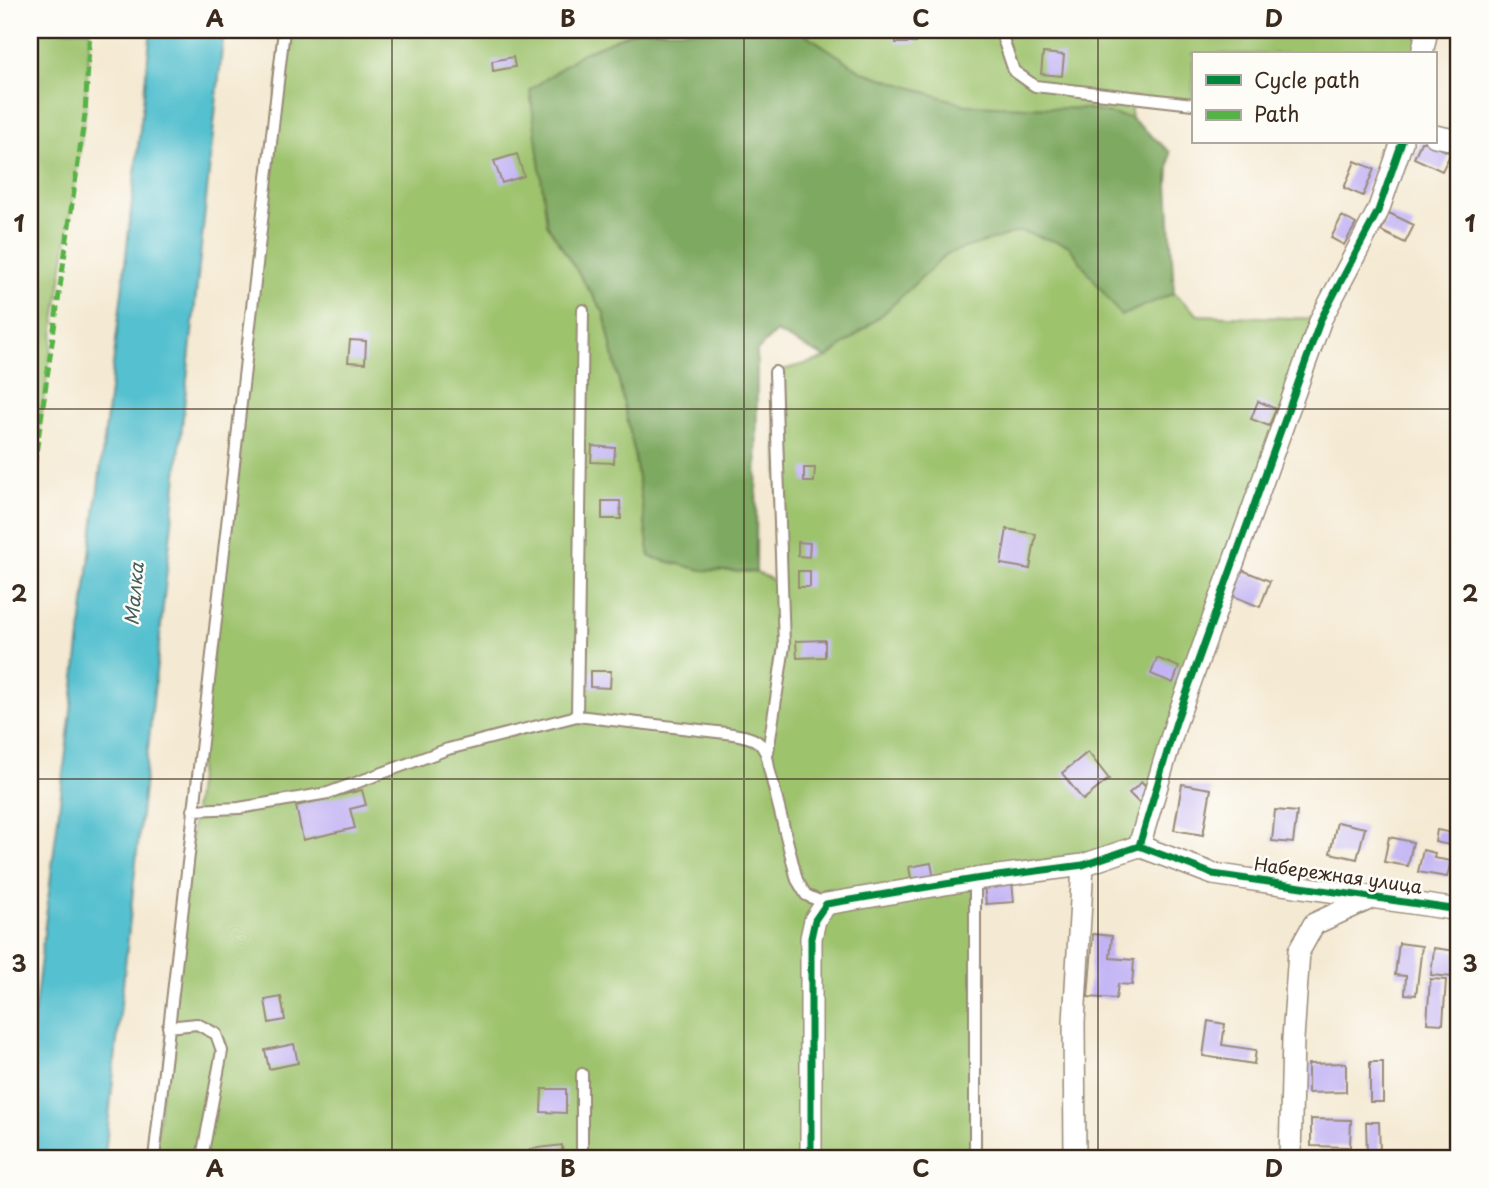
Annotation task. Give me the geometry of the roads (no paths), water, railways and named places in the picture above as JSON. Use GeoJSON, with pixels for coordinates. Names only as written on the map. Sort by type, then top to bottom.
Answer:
{"type":"FeatureCollection","features":[{"type":"Feature","properties":{"kind":"street"},"geometry":{"type":"LineString","coordinates":[[1422,52],[1427,30]]}},
{"type":"Feature","properties":{"kind":"street"},"geometry":{"type":"LineString","coordinates":[[1436,136],[1459,141]]}},
{"type":"Feature","properties":{"kind":"street"},"geometry":{"type":"LineString","coordinates":[[811,1158],[811,938],[815,920],[826,904],[975,879],[1083,865],[1139,846],[1176,722],[1321,319],[1378,211],[1401,144]]}},
{"type":"Feature","properties":{"kind":"street","name":"Набережная улица"},"geometry":{"type":"LineString","coordinates":[[1139,846],[1213,874],[1459,910]]}},
{"type":"Feature","properties":{"kind":"street"},"geometry":{"type":"LineString","coordinates":[[1074,1158],[1074,1023],[1083,865]]}},
{"type":"Feature","properties":{"kind":"street"},"geometry":{"type":"LineString","coordinates":[[1290,1158],[1293,1039],[1299,951],[1314,924],[1373,897]]}},
{"type":"Feature","properties":{"kind":"lane"},"geometry":{"type":"LineString","coordinates":[[154,1158],[284,30]]}},
{"type":"Feature","properties":{"kind":"lane"},"geometry":{"type":"LineString","coordinates":[[1000,30],[1014,71],[1035,86],[1192,104]]}},
{"type":"Feature","properties":{"kind":"lane"},"geometry":{"type":"LineString","coordinates":[[577,716],[583,310]]}},
{"type":"Feature","properties":{"kind":"lane"},"geometry":{"type":"LineString","coordinates":[[775,372],[784,646],[768,752],[769,768],[797,880],[806,895],[826,904]]}},
{"type":"Feature","properties":{"kind":"lane"},"geometry":{"type":"LineString","coordinates":[[192,810],[239,808],[328,793],[448,749],[577,716],[744,736],[757,741],[768,752]]}},
{"type":"Feature","properties":{"kind":"lane"},"geometry":{"type":"LineString","coordinates":[[975,879],[975,1158]]}},
{"type":"Feature","properties":{"kind":"lane"},"geometry":{"type":"LineString","coordinates":[[168,1027],[197,1024],[216,1034],[222,1051],[202,1158]]}},
{"type":"Feature","properties":{"kind":"lane"},"geometry":{"type":"LineString","coordinates":[[582,1074],[582,1158]]}},
{"type":"Feature","properties":{"kind":"water","name":"Малка"},"geometry":{"type":"Polygon","coordinates":[[[151,30],[224,30],[105,1158],[30,1158],[30,1048],[151,30]]]}}]}
